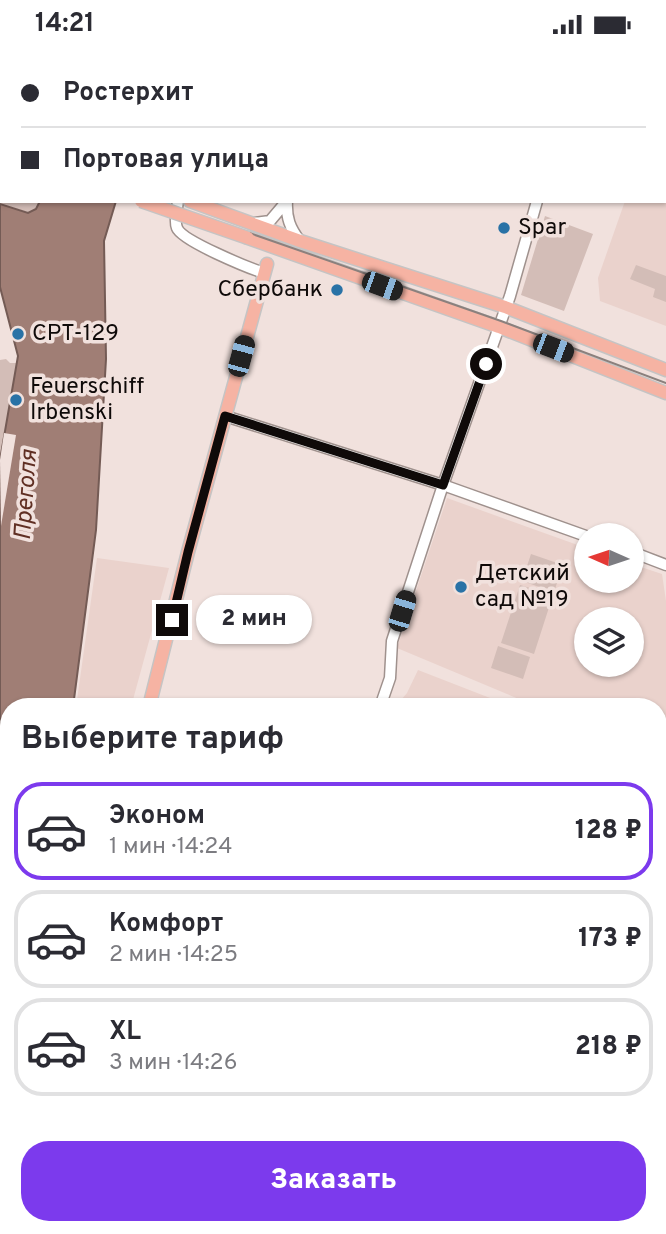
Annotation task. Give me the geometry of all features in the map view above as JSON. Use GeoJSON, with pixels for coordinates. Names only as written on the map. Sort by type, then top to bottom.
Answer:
{"type":"FeatureCollection","features":[{"type":"Feature","properties":{"kind":"main road"},"geometry":{"type":"LineString","coordinates":[[147,203],[499,327],[666,393]]}},
{"type":"Feature","properties":{"kind":"main road"},"geometry":{"type":"LineString","coordinates":[[196,203],[300,241],[505,307],[666,370]]}},
{"type":"Feature","properties":{"kind":"main road"},"geometry":{"type":"LineString","coordinates":[[248,238],[265,269]]}},
{"type":"Feature","properties":{"kind":"main road"},"geometry":{"type":"LineString","coordinates":[[151,698],[265,269],[270,260],[287,252]]}},
{"type":"Feature","properties":{"kind":"street"},"geometry":{"type":"LineString","coordinates":[[178,203],[176,227],[182,235],[231,261],[265,269]]}},
{"type":"Feature","properties":{"kind":"street"},"geometry":{"type":"LineString","coordinates":[[254,223],[270,221],[285,203]]}},
{"type":"Feature","properties":{"kind":"street"},"geometry":{"type":"LineString","coordinates":[[286,203],[291,228],[300,241]]}},
{"type":"Feature","properties":{"kind":"street"},"geometry":{"type":"LineString","coordinates":[[383,698],[390,678],[393,641],[443,485],[499,327],[536,203]]}},
{"type":"Feature","properties":{"kind":"street"},"geometry":{"type":"LineString","coordinates":[[225,416],[443,485],[574,532]]}},
{"type":"Feature","properties":{"kind":"street"},"geometry":{"type":"LineString","coordinates":[[644,557],[666,565]]}},
{"type":"Feature","properties":{"kind":"shaded area"},"geometry":{"type":"Polygon","coordinates":[[[0,203],[39,203],[31,213],[0,203]]]}},
{"type":"Feature","properties":{"kind":"shaded area"},"geometry":{"type":"Polygon","coordinates":[[[624,203],[666,203],[666,326],[600,301],[598,278],[624,203]]]}},
{"type":"Feature","properties":{"kind":"shaded area"},"geometry":{"type":"Polygon","coordinates":[[[545,216],[593,234],[564,311],[521,295],[545,216]]]}},
{"type":"Feature","properties":{"kind":"shaded area"},"geometry":{"type":"Polygon","coordinates":[[[636,265],[666,276],[666,302],[653,297],[655,289],[630,279],[636,265]]]}},
{"type":"Feature","properties":{"kind":"shaded area"},"geometry":{"type":"Polygon","coordinates":[[[6,359],[10,363],[17,363],[0,460],[0,360],[6,359]]]}},
{"type":"Feature","properties":{"kind":"shaded area"},"geometry":{"type":"Polygon","coordinates":[[[447,498],[574,544],[574,593],[644,593],[644,568],[662,574],[666,601],[666,698],[516,698],[397,648],[447,498]]]}},
{"type":"Feature","properties":{"kind":"shaded area"},"geometry":{"type":"Polygon","coordinates":[[[531,554],[563,565],[554,592],[522,581],[531,554]]]}},
{"type":"Feature","properties":{"kind":"shaded area"},"geometry":{"type":"Polygon","coordinates":[[[97,558],[169,568],[133,698],[77,698],[97,558]]]}},
{"type":"Feature","properties":{"kind":"shaded area"},"geometry":{"type":"Polygon","coordinates":[[[520,585],[553,595],[534,654],[501,643],[520,585]]]}},
{"type":"Feature","properties":{"kind":"shaded area"},"geometry":{"type":"Polygon","coordinates":[[[498,646],[530,657],[523,679],[491,668],[498,646]]]}},
{"type":"Feature","properties":{"kind":"shaded area"},"geometry":{"type":"Polygon","coordinates":[[[418,670],[490,698],[403,698],[418,670]]]}},
{"type":"Feature","properties":{"kind":"water","name":"Преголя"},"geometry":{"type":"Polygon","coordinates":[[[39,203],[115,203],[104,241],[106,359],[96,530],[74,698],[0,698],[0,460],[18,356],[0,287],[0,204],[28,213],[36,209],[39,203]]]}},
{"type":"Feature","properties":{"kind":"pier"},"geometry":{"type":"Polygon","coordinates":[[[4,433],[16,435],[1,526],[0,460],[4,433]]]}},
{"type":"Feature","properties":{"kind":"tram line"},"geometry":{"type":"LineString","coordinates":[[164,203],[501,321],[666,383]]}},
{"type":"Feature","properties":{"kind":"place","name":"Spar"},"geometry":{"type":"Point","coordinates":[504,228]}},
{"type":"Feature","properties":{"kind":"place","name":"Сбербанк"},"geometry":{"type":"Point","coordinates":[337,290]}},
{"type":"Feature","properties":{"kind":"place","name":"СРТ-129"},"geometry":{"type":"Point","coordinates":[18,334]}},
{"type":"Feature","properties":{"kind":"place","name":"Feuerschiff Irbenski"},"geometry":{"type":"Point","coordinates":[16,400]}},
{"type":"Feature","properties":{"kind":"place","name":"Детский сад №19"},"geometry":{"type":"Point","coordinates":[461,587]}},
{"type":"Feature","properties":{"kind":"route"},"geometry":{"type":"LineString","coordinates":[[172,620],[225,416],[443,485],[486,364]]}}]}
